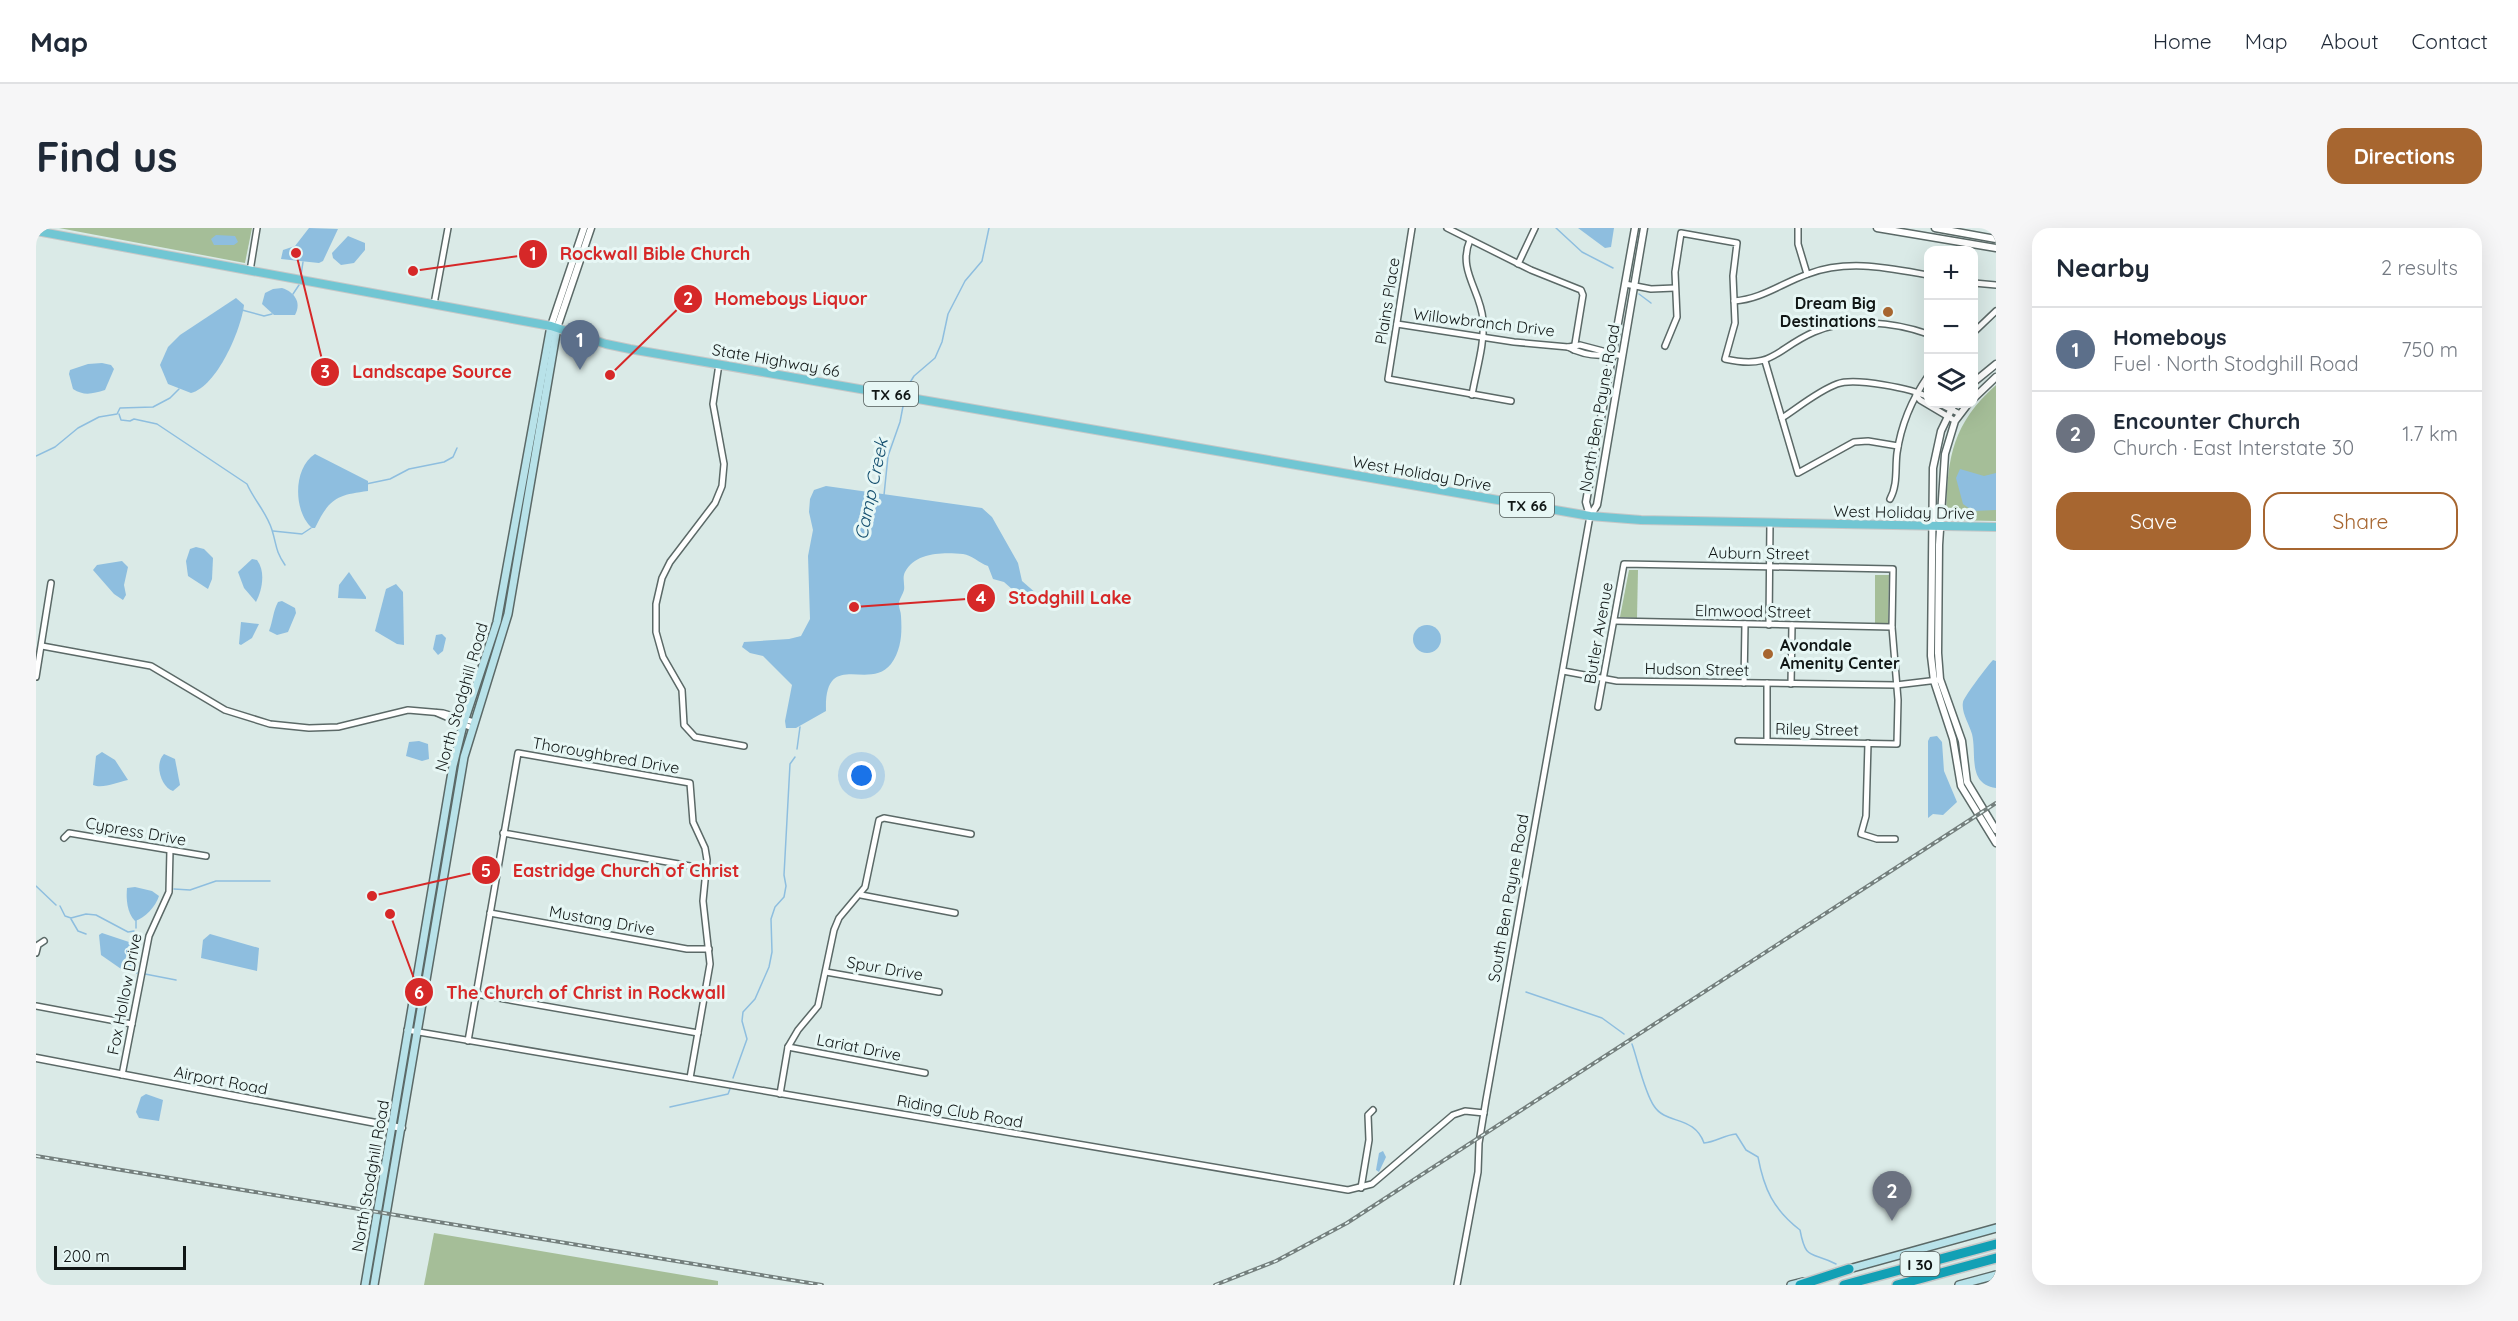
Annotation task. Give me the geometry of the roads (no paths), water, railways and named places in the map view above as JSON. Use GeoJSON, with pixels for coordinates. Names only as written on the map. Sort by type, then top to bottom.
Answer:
{"type":"FeatureCollection","features":[{"type":"Feature","properties":{"kind":"highway","name":"I 30"},"geometry":{"type":"LineString","coordinates":[[1844,1285],[1996,1244]]}},
{"type":"Feature","properties":{"kind":"highway","name":"I 30"},"geometry":{"type":"LineString","coordinates":[[1897,1285],[1996,1258]]}},
{"type":"Feature","properties":{"kind":"highway"},"geometry":{"type":"LineString","coordinates":[[1800,1285],[1849,1269]]}},
{"type":"Feature","properties":{"kind":"main road","name":"TX 66"},"geometry":{"type":"LineString","coordinates":[[36,231],[554,327]]}},
{"type":"Feature","properties":{"kind":"main road","name":"State Highway 66"},"geometry":{"type":"LineString","coordinates":[[554,327],[606,344],[1063,423]]}},
{"type":"Feature","properties":{"kind":"main road","name":"North Stodghill Road"},"geometry":{"type":"LineString","coordinates":[[365,1285],[453,766],[464,722],[497,622],[554,327]]}},
{"type":"Feature","properties":{"kind":"main road","name":"North Stodghill Road"},"geometry":{"type":"LineString","coordinates":[[374,1285],[462,768],[508,614],[554,327]]}},
{"type":"Feature","properties":{"kind":"main road","name":"West Holiday Drive"},"geometry":{"type":"LineString","coordinates":[[1063,423],[1590,516],[1996,527]]}},
{"type":"Feature","properties":{"kind":"main road"},"geometry":{"type":"LineString","coordinates":[[1791,1285],[1996,1228]]}},
{"type":"Feature","properties":{"kind":"main road"},"geometry":{"type":"LineString","coordinates":[[1959,1285],[1996,1275]]}},
{"type":"Feature","properties":{"kind":"street"},"geometry":{"type":"LineString","coordinates":[[250,271],[258,228]]}},
{"type":"Feature","properties":{"kind":"street"},"geometry":{"type":"LineString","coordinates":[[434,304],[448,228]]}},
{"type":"Feature","properties":{"kind":"street","name":"North Stodghill Road"},"geometry":{"type":"LineString","coordinates":[[554,327],[584,228]]}},
{"type":"Feature","properties":{"kind":"street","name":"North Stodghill Road"},"geometry":{"type":"LineString","coordinates":[[554,327],[591,228]]}},
{"type":"Feature","properties":{"kind":"street","name":"Plains Place"},"geometry":{"type":"LineString","coordinates":[[1412,228],[1388,379],[1472,395]]}},
{"type":"Feature","properties":{"kind":"street"},"geometry":{"type":"LineString","coordinates":[[1448,228],[1518,264],[1581,290],[1583,295],[1572,347]]}},
{"type":"Feature","properties":{"kind":"street"},"geometry":{"type":"LineString","coordinates":[[1518,264],[1535,228]]}},
{"type":"Feature","properties":{"kind":"street","name":"North Ben Payne Road"},"geometry":{"type":"LineString","coordinates":[[1590,516],[1586,502],[1635,228]]}},
{"type":"Feature","properties":{"kind":"street","name":"North Ben Payne Road"},"geometry":{"type":"LineString","coordinates":[[1590,516],[1597,505],[1644,228]]}},
{"type":"Feature","properties":{"kind":"street"},"geometry":{"type":"LineString","coordinates":[[1798,228],[1798,244],[1807,274]]}},
{"type":"Feature","properties":{"kind":"street"},"geometry":{"type":"LineString","coordinates":[[1876,228],[1996,248]]}},
{"type":"Feature","properties":{"kind":"street"},"geometry":{"type":"LineString","coordinates":[[1935,228],[1996,239]]}},
{"type":"Feature","properties":{"kind":"street"},"geometry":{"type":"LineString","coordinates":[[1665,346],[1677,317],[1675,288],[1681,233],[1737,243],[1732,276],[1735,323],[1725,359],[1746,363],[1765,361],[1811,334],[1843,324],[1872,324],[1924,333]]}},
{"type":"Feature","properties":{"kind":"street"},"geometry":{"type":"LineString","coordinates":[[1470,240],[1467,252],[1467,271],[1481,308],[1482,337],[1472,395],[1510,402]]}},
{"type":"Feature","properties":{"kind":"street"},"geometry":{"type":"LineString","coordinates":[[1734,301],[1756,298],[1807,274],[1832,268],[1864,266],[1924,274]]}},
{"type":"Feature","properties":{"kind":"street"},"geometry":{"type":"LineString","coordinates":[[1978,283],[1996,285]]}},
{"type":"Feature","properties":{"kind":"street"},"geometry":{"type":"LineString","coordinates":[[1625,284],[1675,288]]}},
{"type":"Feature","properties":{"kind":"street"},"geometry":{"type":"LineString","coordinates":[[1978,328],[1996,310]]}},
{"type":"Feature","properties":{"kind":"street","name":"Willowbranch Drive"},"geometry":{"type":"LineString","coordinates":[[1397,324],[1482,337],[1599,348],[1622,356]]}},
{"type":"Feature","properties":{"kind":"street"},"geometry":{"type":"LineString","coordinates":[[1765,361],[1798,473],[1854,442],[1868,441],[1898,446]]}},
{"type":"Feature","properties":{"kind":"street"},"geometry":{"type":"LineString","coordinates":[[719,364],[713,404],[724,464],[722,486],[715,503],[670,562],[662,578],[656,604],[657,642],[682,690],[684,725],[695,737],[744,747]]}},
{"type":"Feature","properties":{"kind":"street"},"geometry":{"type":"LineString","coordinates":[[1978,378],[1996,364]]}},
{"type":"Feature","properties":{"kind":"street"},"geometry":{"type":"LineString","coordinates":[[1982,375],[1988,384]]}},
{"type":"Feature","properties":{"kind":"street"},"geometry":{"type":"LineString","coordinates":[[1978,394],[1996,377]]}},
{"type":"Feature","properties":{"kind":"street"},"geometry":{"type":"LineString","coordinates":[[1782,418],[1830,387],[1845,382],[1862,381],[1895,387],[1924,396]]}},
{"type":"Feature","properties":{"kind":"street"},"geometry":{"type":"LineString","coordinates":[[1890,499],[1894,490],[1902,427],[1916,395],[1924,383]]}},
{"type":"Feature","properties":{"kind":"street"},"geometry":{"type":"LineString","coordinates":[[1916,395],[1920,400],[1960,414]]}},
{"type":"Feature","properties":{"kind":"street"},"geometry":{"type":"LineString","coordinates":[[1965,408],[1955,421],[1945,454],[1940,526],[1937,680],[1962,741],[1967,782],[1996,830]]}},
{"type":"Feature","properties":{"kind":"street"},"geometry":{"type":"LineString","coordinates":[[1951,410],[1955,421]]}},
{"type":"Feature","properties":{"kind":"street"},"geometry":{"type":"LineString","coordinates":[[1951,410],[1934,457],[1931,526],[1931,656],[1953,739],[1961,786],[1996,843]]}},
{"type":"Feature","properties":{"kind":"street"},"geometry":{"type":"LineString","coordinates":[[1594,455],[1605,457]]}},
{"type":"Feature","properties":{"kind":"street","name":"South Ben Payne Road"},"geometry":{"type":"LineString","coordinates":[[1456,1285],[1478,1172],[1484,1113],[1590,516]]}},
{"type":"Feature","properties":{"kind":"street"},"geometry":{"type":"LineString","coordinates":[[1769,625],[1770,522]]}},
{"type":"Feature","properties":{"kind":"street","name":"Auburn Street"},"geometry":{"type":"LineString","coordinates":[[1624,564],[1893,569],[1892,627]]}},
{"type":"Feature","properties":{"kind":"street","name":"Butler Avenue"},"geometry":{"type":"LineString","coordinates":[[1599,707],[1624,564]]}},
{"type":"Feature","properties":{"kind":"street"},"geometry":{"type":"LineString","coordinates":[[36,677],[51,583]]}},
{"type":"Feature","properties":{"kind":"street","name":"Elmwood Street"},"geometry":{"type":"LineString","coordinates":[[1614,621],[1892,627]]}},
{"type":"Feature","properties":{"kind":"street"},"geometry":{"type":"LineString","coordinates":[[1744,683],[1745,624]]}},
{"type":"Feature","properties":{"kind":"street"},"geometry":{"type":"LineString","coordinates":[[1791,684],[1792,625]]}},
{"type":"Feature","properties":{"kind":"street"},"geometry":{"type":"LineString","coordinates":[[1892,627],[1896,685]]}},
{"type":"Feature","properties":{"kind":"street"},"geometry":{"type":"LineString","coordinates":[[42,646],[151,666],[225,710],[270,724],[324,728],[369,721],[408,710],[435,712],[473,725]]}},
{"type":"Feature","properties":{"kind":"street","name":"Hudson Street"},"geometry":{"type":"LineString","coordinates":[[1563,671],[1604,678],[1744,683],[1896,685],[1937,680]]}},
{"type":"Feature","properties":{"kind":"street"},"geometry":{"type":"LineString","coordinates":[[1767,683],[1767,741]]}},
{"type":"Feature","properties":{"kind":"street","name":"Riley Street"},"geometry":{"type":"LineString","coordinates":[[1738,741],[1897,744],[1896,685]]}},
{"type":"Feature","properties":{"kind":"street"},"geometry":{"type":"LineString","coordinates":[[1868,743],[1866,816],[1861,834],[1887,842],[1895,839]]}},
{"type":"Feature","properties":{"kind":"street","name":"Thoroughbred Drive"},"geometry":{"type":"LineString","coordinates":[[503,833],[518,753],[690,783],[693,822],[705,848],[707,868]]}},
{"type":"Feature","properties":{"kind":"street"},"geometry":{"type":"LineString","coordinates":[[780,1094],[788,1047],[798,1030],[818,1006],[834,930],[839,918],[861,895],[869,876],[879,820],[884,818],[970,834]]}},
{"type":"Feature","properties":{"kind":"street","name":"Cypress Drive"},"geometry":{"type":"LineString","coordinates":[[64,838],[69,833],[206,856]]}},
{"type":"Feature","properties":{"kind":"street"},"geometry":{"type":"LineString","coordinates":[[468,1041],[503,833],[707,868],[704,901],[709,949],[708,976],[690,1078]]}},
{"type":"Feature","properties":{"kind":"street","name":"Fox Hollow Drive"},"geometry":{"type":"LineString","coordinates":[[122,1075],[149,936],[169,892],[170,850]]}},
{"type":"Feature","properties":{"kind":"street"},"geometry":{"type":"LineString","coordinates":[[861,895],[956,913]]}},
{"type":"Feature","properties":{"kind":"street","name":"Mustang Drive"},"geometry":{"type":"LineString","coordinates":[[490,913],[687,949],[709,949]]}},
{"type":"Feature","properties":{"kind":"street"},"geometry":{"type":"LineString","coordinates":[[36,953],[38,945],[44,941]]}},
{"type":"Feature","properties":{"kind":"street","name":"Spur Drive"},"geometry":{"type":"LineString","coordinates":[[826,972],[939,992]]}},
{"type":"Feature","properties":{"kind":"street"},"geometry":{"type":"LineString","coordinates":[[476,994],[698,1032]]}},
{"type":"Feature","properties":{"kind":"street"},"geometry":{"type":"LineString","coordinates":[[36,1006],[132,1024]]}},
{"type":"Feature","properties":{"kind":"street","name":"Riding Club Road"},"geometry":{"type":"LineString","coordinates":[[407,1030],[1348,1190],[1361,1188]]}},
{"type":"Feature","properties":{"kind":"street","name":"Lariat Drive"},"geometry":{"type":"LineString","coordinates":[[788,1047],[925,1073]]}},
{"type":"Feature","properties":{"kind":"street","name":"Airport Road"},"geometry":{"type":"LineString","coordinates":[[36,1058],[402,1128]]}},
{"type":"Feature","properties":{"kind":"street"},"geometry":{"type":"LineString","coordinates":[[1373,1110],[1368,1115],[1369,1140],[1361,1188],[1372,1184],[1453,1115],[1465,1111],[1484,1113]]}},
{"type":"Feature","properties":{"kind":"water"},"geometry":{"type":"Polygon","coordinates":[[[309,228],[338,229],[323,261],[319,263],[281,259],[283,250],[295,246],[309,228]]]}},
{"type":"Feature","properties":{"kind":"water"},"geometry":{"type":"Polygon","coordinates":[[[1578,228],[1614,228],[1611,247],[1605,248],[1578,228]]]}},
{"type":"Feature","properties":{"kind":"water"},"geometry":{"type":"Polygon","coordinates":[[[216,235],[235,236],[238,242],[234,245],[214,245],[211,239],[216,235]]]}},
{"type":"Feature","properties":{"kind":"water"},"geometry":{"type":"Polygon","coordinates":[[[348,236],[365,243],[365,250],[354,263],[341,265],[333,258],[332,253],[348,236]]]}},
{"type":"Feature","properties":{"kind":"water"},"geometry":{"type":"Polygon","coordinates":[[[282,288],[296,298],[298,306],[295,315],[274,315],[262,304],[265,293],[282,288]]]}},
{"type":"Feature","properties":{"kind":"water"},"geometry":{"type":"Polygon","coordinates":[[[236,298],[244,305],[242,316],[226,356],[210,380],[191,393],[168,384],[160,365],[168,347],[180,335],[236,298]]]}},
{"type":"Feature","properties":{"kind":"water"},"geometry":{"type":"Polygon","coordinates":[[[88,364],[111,365],[114,369],[105,390],[88,394],[73,389],[70,370],[88,364]]]}},
{"type":"Feature","properties":{"kind":"water"},"geometry":{"type":"Polygon","coordinates":[[[315,454],[368,481],[368,491],[348,494],[335,500],[329,505],[315,528],[312,528],[301,511],[298,490],[303,469],[315,454]]]}},
{"type":"Feature","properties":{"kind":"water"},"geometry":{"type":"Polygon","coordinates":[[[1960,469],[1984,476],[1996,473],[1996,510],[1973,511],[1963,504],[1956,478],[1960,469]]]}},
{"type":"Feature","properties":{"kind":"water"},"geometry":{"type":"Polygon","coordinates":[[[826,486],[982,508],[992,517],[1018,563],[1022,581],[1045,601],[1033,605],[1025,591],[1013,590],[1004,582],[993,579],[988,566],[966,555],[939,554],[916,560],[904,574],[904,590],[899,601],[900,640],[891,664],[882,671],[871,674],[840,676],[832,681],[827,692],[826,711],[796,728],[786,728],[785,721],[792,685],[763,656],[750,653],[742,647],[744,642],[801,636],[810,619],[808,556],[813,530],[809,512],[810,499],[814,490],[826,486]]]}},
{"type":"Feature","properties":{"kind":"water"},"geometry":{"type":"Polygon","coordinates":[[[196,547],[204,549],[213,558],[212,579],[208,589],[188,576],[186,561],[190,549],[196,547]]]}},
{"type":"Feature","properties":{"kind":"water"},"geometry":{"type":"Polygon","coordinates":[[[252,559],[257,560],[262,575],[256,602],[244,588],[238,572],[252,559]]]}},
{"type":"Feature","properties":{"kind":"water"},"geometry":{"type":"Polygon","coordinates":[[[122,561],[128,567],[124,585],[126,595],[123,600],[114,594],[93,570],[97,565],[122,561]]]}},
{"type":"Feature","properties":{"kind":"water"},"geometry":{"type":"Polygon","coordinates":[[[349,572],[366,599],[338,598],[339,585],[349,572]]]}},
{"type":"Feature","properties":{"kind":"water"},"geometry":{"type":"Polygon","coordinates":[[[396,584],[403,592],[404,645],[397,644],[375,631],[386,589],[396,584]]]}},
{"type":"Feature","properties":{"kind":"water"},"geometry":{"type":"Polygon","coordinates":[[[282,601],[295,608],[296,613],[288,632],[277,635],[269,631],[276,605],[282,601]]]}},
{"type":"Feature","properties":{"kind":"water"},"geometry":{"type":"Polygon","coordinates":[[[241,622],[259,624],[252,638],[241,645],[239,644],[241,622]]]}},
{"type":"Feature","properties":{"kind":"water"},"geometry":{"type":"Polygon","coordinates":[[[1427,625],[1437,629],[1441,639],[1437,649],[1427,653],[1417,649],[1413,639],[1417,629],[1427,625]]]}},
{"type":"Feature","properties":{"kind":"water"},"geometry":{"type":"Polygon","coordinates":[[[442,634],[446,638],[443,651],[438,655],[433,649],[436,635],[442,634]]]}},
{"type":"Feature","properties":{"kind":"water"},"geometry":{"type":"Polygon","coordinates":[[[1993,660],[1996,661],[1996,788],[1981,781],[1977,774],[1972,734],[1963,706],[1967,694],[1993,660]]]}},
{"type":"Feature","properties":{"kind":"water"},"geometry":{"type":"Polygon","coordinates":[[[1937,736],[1942,742],[1944,771],[1957,802],[1943,815],[1933,814],[1928,818],[1928,741],[1930,737],[1937,736]]]}},
{"type":"Feature","properties":{"kind":"water"},"geometry":{"type":"Polygon","coordinates":[[[419,741],[428,744],[429,759],[422,761],[406,756],[409,742],[419,741]]]}},
{"type":"Feature","properties":{"kind":"water"},"geometry":{"type":"Polygon","coordinates":[[[102,752],[115,760],[128,780],[106,786],[93,785],[96,756],[102,752]]]}},
{"type":"Feature","properties":{"kind":"water"},"geometry":{"type":"Polygon","coordinates":[[[164,754],[175,759],[180,785],[173,791],[165,785],[160,775],[160,763],[164,754]]]}},
{"type":"Feature","properties":{"kind":"water"},"geometry":{"type":"Polygon","coordinates":[[[135,887],[152,891],[159,896],[150,911],[135,921],[129,910],[127,888],[135,887]]]}},
{"type":"Feature","properties":{"kind":"water"},"geometry":{"type":"Polygon","coordinates":[[[102,933],[135,946],[131,970],[124,971],[101,955],[99,935],[102,933]]]}},
{"type":"Feature","properties":{"kind":"water"},"geometry":{"type":"Polygon","coordinates":[[[210,934],[259,948],[257,971],[201,958],[203,940],[210,934]]]}},
{"type":"Feature","properties":{"kind":"water"},"geometry":{"type":"Polygon","coordinates":[[[146,1094],[163,1100],[159,1121],[139,1118],[136,1112],[141,1097],[146,1094]]]}},
{"type":"Feature","properties":{"kind":"water"},"geometry":{"type":"Polygon","coordinates":[[[1383,1151],[1386,1157],[1379,1172],[1376,1170],[1379,1153],[1383,1151]]]}},
{"type":"Feature","properties":{"kind":"waterway","name":"Camp Creek"},"geometry":{"type":"LineString","coordinates":[[906,389],[914,376],[935,358],[942,342],[948,314],[965,281],[982,261],[989,228]]}},
{"type":"Feature","properties":{"kind":"waterway"},"geometry":{"type":"LineString","coordinates":[[1556,228],[1582,252],[1613,268]]}},
{"type":"Feature","properties":{"kind":"waterway"},"geometry":{"type":"LineString","coordinates":[[301,275],[303,262]]}},
{"type":"Feature","properties":{"kind":"waterway"},"geometry":{"type":"LineString","coordinates":[[293,294],[299,285]]}},
{"type":"Feature","properties":{"kind":"waterway"},"geometry":{"type":"LineString","coordinates":[[1639,294],[1651,303]]}},
{"type":"Feature","properties":{"kind":"waterway"},"geometry":{"type":"LineString","coordinates":[[242,310],[264,316],[272,314]]}},
{"type":"Feature","properties":{"kind":"waterway"},"geometry":{"type":"LineString","coordinates":[[36,456],[55,447],[78,428],[99,417],[117,414],[120,408],[153,407],[170,398],[179,389]]}},
{"type":"Feature","properties":{"kind":"waterway","name":"Camp Creek"},"geometry":{"type":"LineString","coordinates":[[884,495],[888,456],[900,422],[904,401]]}},
{"type":"Feature","properties":{"kind":"waterway"},"geometry":{"type":"LineString","coordinates":[[119,414],[121,420],[134,419],[157,424],[247,484],[270,524],[278,552],[285,565]]}},
{"type":"Feature","properties":{"kind":"waterway"},"geometry":{"type":"LineString","coordinates":[[366,484],[390,479],[409,469],[444,462],[453,457],[457,448]]}},
{"type":"Feature","properties":{"kind":"waterway"},"geometry":{"type":"LineString","coordinates":[[273,531],[302,534],[311,528]]}},
{"type":"Feature","properties":{"kind":"waterway","name":"Camp Creek"},"geometry":{"type":"LineString","coordinates":[[797,749],[800,727]]}},
{"type":"Feature","properties":{"kind":"waterway","name":"Camp Creek"},"geometry":{"type":"LineString","coordinates":[[733,1078],[747,1039],[742,1021],[743,1012],[755,999],[769,967],[772,952],[771,919],[775,907],[784,897],[790,764],[795,757]]}},
{"type":"Feature","properties":{"kind":"waterway"},"geometry":{"type":"LineString","coordinates":[[174,889],[190,890],[216,881],[270,881]]}},
{"type":"Feature","properties":{"kind":"waterway"},"geometry":{"type":"LineString","coordinates":[[36,886],[56,905]]}},
{"type":"Feature","properties":{"kind":"waterway"},"geometry":{"type":"LineString","coordinates":[[60,906],[65,916],[71,918],[86,914],[96,915],[128,932],[134,931]]}},
{"type":"Feature","properties":{"kind":"waterway"},"geometry":{"type":"LineString","coordinates":[[136,918],[136,928]]}},
{"type":"Feature","properties":{"kind":"waterway"},"geometry":{"type":"LineString","coordinates":[[71,919],[78,931],[86,934]]}},
{"type":"Feature","properties":{"kind":"waterway"},"geometry":{"type":"LineString","coordinates":[[129,969],[137,973]]}},
{"type":"Feature","properties":{"kind":"waterway"},"geometry":{"type":"LineString","coordinates":[[145,974],[176,980]]}},
{"type":"Feature","properties":{"kind":"waterway"},"geometry":{"type":"LineString","coordinates":[[1526,992],[1602,1018],[1624,1034]]}},
{"type":"Feature","properties":{"kind":"waterway"},"geometry":{"type":"LineString","coordinates":[[1632,1044],[1647,1092],[1659,1112],[1694,1128],[1704,1143],[1736,1134],[1746,1150],[1758,1157],[1763,1179],[1771,1198],[1783,1214],[1800,1230],[1807,1251],[1836,1264]]}},
{"type":"Feature","properties":{"kind":"waterway","name":"Camp Creek"},"geometry":{"type":"LineString","coordinates":[[670,1107],[728,1094],[730,1089]]}},
{"type":"Feature","properties":{"kind":"waterway"},"geometry":{"type":"LineString","coordinates":[[1989,1285],[1996,1283]]}},
{"type":"Feature","properties":{"kind":"railway"},"geometry":{"type":"LineString","coordinates":[[1215,1285],[1276,1261],[1347,1223],[1996,803]]}},
{"type":"Feature","properties":{"kind":"railway"},"geometry":{"type":"LineString","coordinates":[[36,1156],[822,1285]]}},
{"type":"Feature","properties":{"kind":"place","name":"Landscape Source"},"geometry":{"type":"Point","coordinates":[296,253]}},
{"type":"Feature","properties":{"kind":"place","name":"Rockwall Bible Church"},"geometry":{"type":"Point","coordinates":[413,271]}},
{"type":"Feature","properties":{"kind":"place","name":"Dream Big Destinations"},"geometry":{"type":"Point","coordinates":[1888,312]}},
{"type":"Feature","properties":{"kind":"place","name":"Homeboys"},"geometry":{"type":"Point","coordinates":[580,370]}},
{"type":"Feature","properties":{"kind":"place","name":"Homeboys Liquor"},"geometry":{"type":"Point","coordinates":[610,375]}},
{"type":"Feature","properties":{"kind":"place","name":"Stodghill Lake"},"geometry":{"type":"Point","coordinates":[854,607]}},
{"type":"Feature","properties":{"kind":"place","name":"Avondale Amenity Center"},"geometry":{"type":"Point","coordinates":[1768,654]}},
{"type":"Feature","properties":{"kind":"place","name":"Eastridge Church of Christ"},"geometry":{"type":"Point","coordinates":[372,896]}},
{"type":"Feature","properties":{"kind":"place","name":"The Church of Christ in Rockwall"},"geometry":{"type":"Point","coordinates":[390,914]}},
{"type":"Feature","properties":{"kind":"place","name":"Encounter Church"},"geometry":{"type":"Point","coordinates":[1892,1221]}}]}
